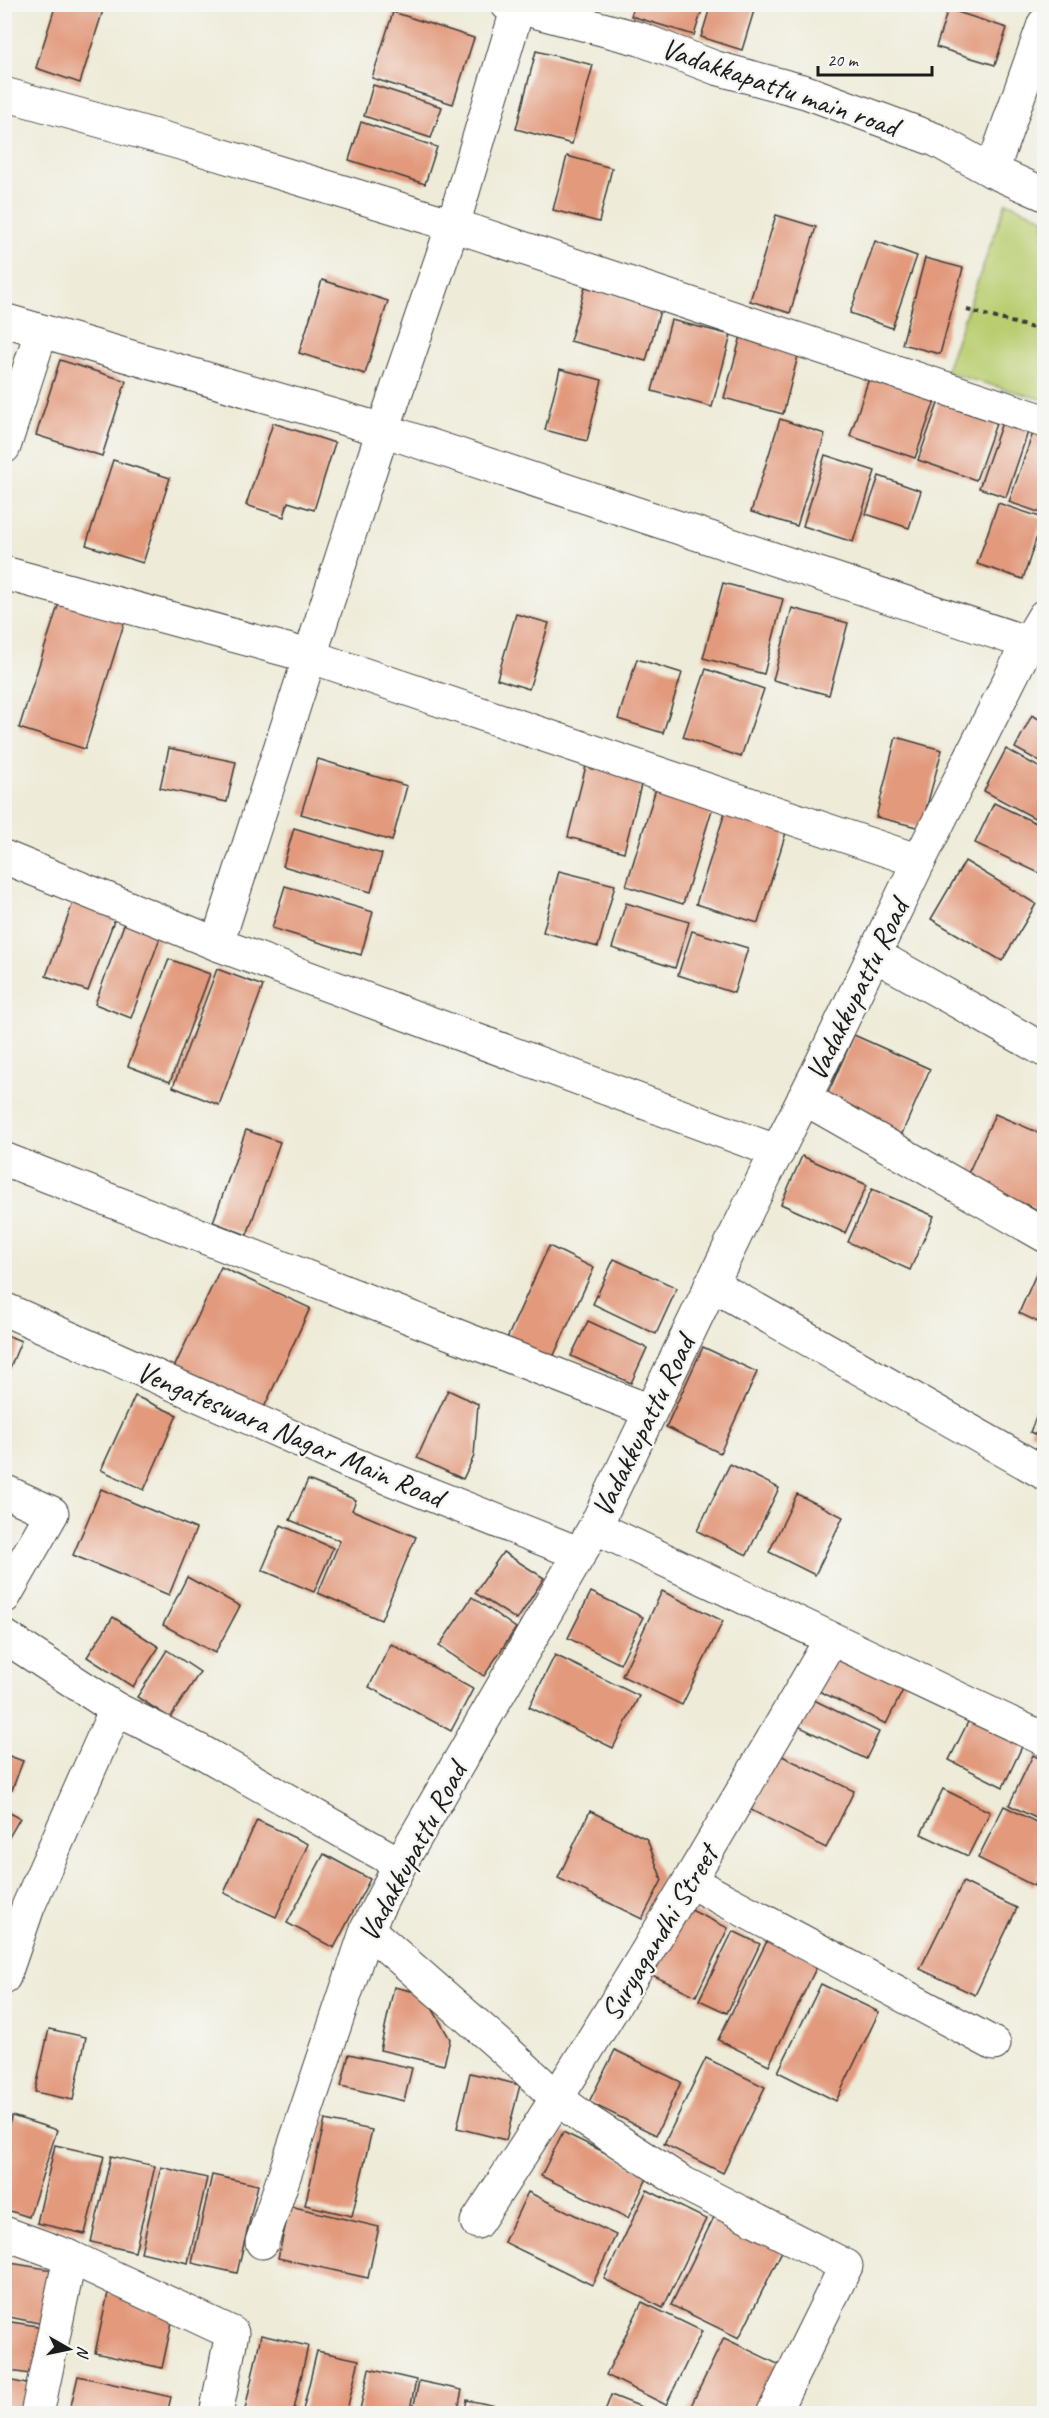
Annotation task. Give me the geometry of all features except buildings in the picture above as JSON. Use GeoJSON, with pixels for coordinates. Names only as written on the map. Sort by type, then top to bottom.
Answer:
{"type":"FeatureCollection","features":[{"type":"Feature","properties":{"kind":"street","name":"Vadakkapattu main road"},"geometry":{"type":"LineString","coordinates":[[512,6],[605,17],[640,39],[716,68],[806,92],[936,140],[992,171],[1044,194]]}},
{"type":"Feature","properties":{"kind":"street"},"geometry":{"type":"LineString","coordinates":[[217,944],[383,430],[453,225],[512,6]]}},
{"type":"Feature","properties":{"kind":"street"},"geometry":{"type":"LineString","coordinates":[[992,171],[1044,24]]}},
{"type":"Feature","properties":{"kind":"street"},"geometry":{"type":"LineString","coordinates":[[4,94],[184,144],[453,225],[1044,421]]}},
{"type":"Feature","properties":{"kind":"street"},"geometry":{"type":"LineString","coordinates":[[4,320],[383,430],[1036,629]]}},
{"type":"Feature","properties":{"kind":"street"},"geometry":{"type":"LineString","coordinates":[[4,447],[41,332]]}},
{"type":"Feature","properties":{"kind":"street"},"geometry":{"type":"LineString","coordinates":[[4,573],[309,656],[919,861]]}},
{"type":"Feature","properties":{"kind":"street","name":"Vadakkupattu Road"},"geometry":{"type":"LineString","coordinates":[[262,2242],[367,1929],[400,1864],[586,1540],[875,955],[919,861],[1036,629]]}},
{"type":"Feature","properties":{"kind":"street"},"geometry":{"type":"LineString","coordinates":[[4,857],[217,944],[778,1152]]}},
{"type":"Feature","properties":{"kind":"street"},"geometry":{"type":"LineString","coordinates":[[875,955],[1044,1050]]}},
{"type":"Feature","properties":{"kind":"street"},"geometry":{"type":"LineString","coordinates":[[804,1098],[1044,1235]]}},
{"type":"Feature","properties":{"kind":"street"},"geometry":{"type":"LineString","coordinates":[[4,1160],[650,1411]]}},
{"type":"Feature","properties":{"kind":"street"},"geometry":{"type":"LineString","coordinates":[[711,1284],[1044,1473]]}},
{"type":"Feature","properties":{"kind":"street","name":"Vengateswara Nagar Main Road"},"geometry":{"type":"LineString","coordinates":[[4,1309],[351,1464],[586,1540],[831,1639],[1044,1738]]}},
{"type":"Feature","properties":{"kind":"street"},"geometry":{"type":"LineString","coordinates":[[4,1491],[52,1513],[4,1597]]}},
{"type":"Feature","properties":{"kind":"street"},"geometry":{"type":"LineString","coordinates":[[4,1636],[116,1708],[202,1752],[400,1864]]}},
{"type":"Feature","properties":{"kind":"street","name":"Suryagandhi Street"},"geometry":{"type":"LineString","coordinates":[[477,2222],[558,2099],[690,1882],[831,1639]]}},
{"type":"Feature","properties":{"kind":"street"},"geometry":{"type":"LineString","coordinates":[[4,1977],[28,1907],[116,1708]]}},
{"type":"Feature","properties":{"kind":"street"},"geometry":{"type":"LineString","coordinates":[[690,1882],[994,2044]]}},
{"type":"Feature","properties":{"kind":"street"},"geometry":{"type":"LineString","coordinates":[[367,1929],[558,2099],[683,2183],[846,2266],[773,2414]]}},
{"type":"Feature","properties":{"kind":"street"},"geometry":{"type":"LineString","coordinates":[[4,2233],[70,2257],[232,2333],[216,2414]]}},
{"type":"Feature","properties":{"kind":"street"},"geometry":{"type":"LineString","coordinates":[[37,2414],[70,2257]]}},
{"type":"Feature","properties":{"kind":"path"},"geometry":{"type":"LineString","coordinates":[[967,310],[1044,331]]}},
{"type":"Feature","properties":{"kind":"green space"},"geometry":{"type":"Polygon","coordinates":[[[1006,202],[1044,218],[1044,400],[945,372],[1006,202]]]}}]}
